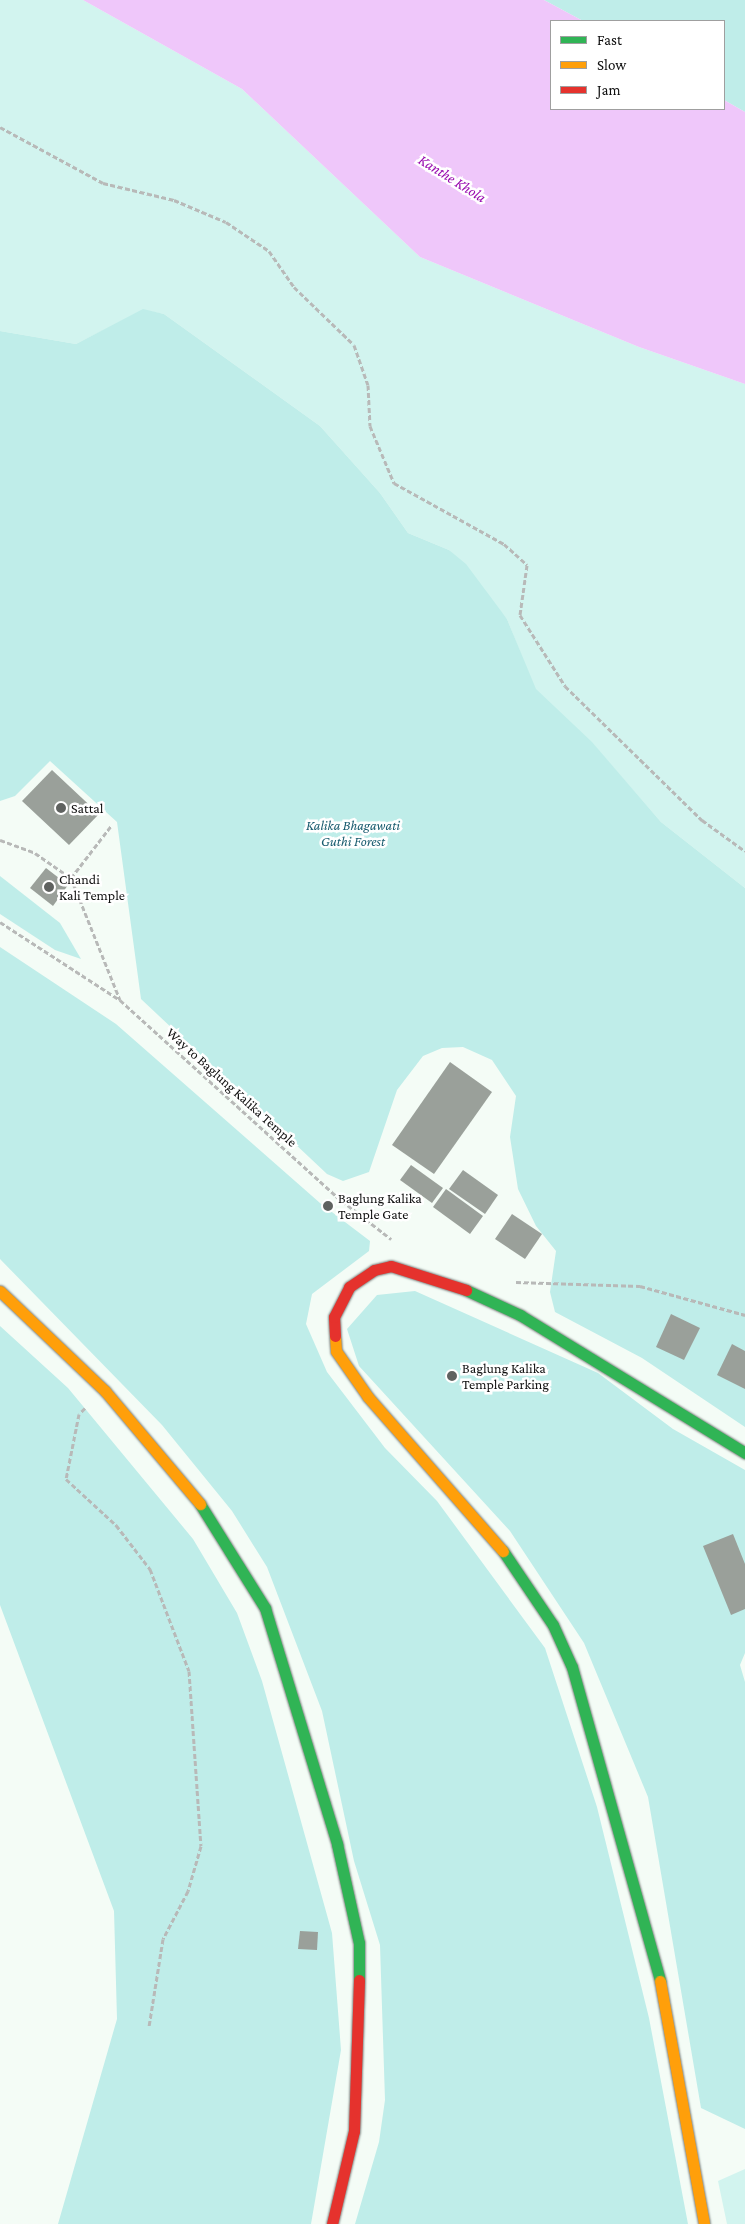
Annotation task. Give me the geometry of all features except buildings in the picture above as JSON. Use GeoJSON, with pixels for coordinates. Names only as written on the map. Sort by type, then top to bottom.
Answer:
{"type":"FeatureCollection","features":[{"type":"Feature","properties":{"kind":"main road"},"geometry":{"type":"LineString","coordinates":[[704,2224],[659,1974],[572,1667],[553,1625],[506,1554],[368,1397],[336,1351],[334,1317],[349,1287],[374,1270],[391,1266],[442,1279],[520,1315],[745,1453]]}},
{"type":"Feature","properties":{"kind":"main road"},"geometry":{"type":"LineString","coordinates":[[0,1291],[105,1391],[205,1510],[265,1608],[337,1844],[359,1943],[361,2014],[354,2131],[332,2224]]}},
{"type":"Feature","properties":{"kind":"path"},"geometry":{"type":"LineString","coordinates":[[0,127],[104,183],[174,200],[226,222],[269,251],[294,287],[354,345],[368,385],[370,426],[394,483],[504,544],[526,565],[520,615],[565,686],[702,820],[745,851]]}},
{"type":"Feature","properties":{"kind":"path"},"geometry":{"type":"LineString","coordinates":[[70,878],[111,826]]}},
{"type":"Feature","properties":{"kind":"path"},"geometry":{"type":"LineString","coordinates":[[0,840],[35,853],[70,878],[120,1000]]}},
{"type":"Feature","properties":{"kind":"path","name":"Way to Baglung Kalika Temple"},"geometry":{"type":"LineString","coordinates":[[0,922],[120,1000],[336,1196],[396,1244]]}},
{"type":"Feature","properties":{"kind":"path"},"geometry":{"type":"LineString","coordinates":[[511,1282],[640,1286],[745,1315]]}},
{"type":"Feature","properties":{"kind":"path"},"geometry":{"type":"LineString","coordinates":[[105,1391],[79,1414],[66,1479],[116,1525],[150,1569],[189,1671],[193,1724],[201,1846],[188,1891],[162,1939],[149,2026]]}},
{"type":"Feature","properties":{"kind":"shaded area"},"geometry":{"type":"Polygon","coordinates":[[[0,0],[83,0],[242,89],[420,257],[639,347],[745,384],[745,888],[661,822],[592,743],[535,689],[507,619],[449,550],[408,533],[380,493],[320,426],[164,314],[143,310],[76,344],[0,331],[0,0]]]}},
{"type":"Feature","properties":{"kind":"shaded area"},"geometry":{"type":"Polygon","coordinates":[[[745,2169],[745,2224],[727,2224],[718,2181],[745,2169]]]}},
{"type":"Feature","properties":{"kind":"green space"},"geometry":{"type":"Polygon","coordinates":[[[544,0],[745,0],[745,112],[725,101],[725,20],[581,20],[544,0]]]}},
{"type":"Feature","properties":{"kind":"green space","name":"Kalika Bhagawati Guthi Forest"},"geometry":{"type":"Polygon","coordinates":[[[143,309],[164,314],[320,426],[380,493],[408,533],[449,550],[466,564],[507,619],[536,689],[592,742],[661,822],[745,888],[745,1427],[642,1358],[555,1312],[550,1292],[556,1251],[536,1226],[518,1189],[510,1137],[516,1096],[492,1060],[463,1047],[442,1048],[423,1056],[397,1090],[369,1172],[343,1181],[327,1174],[141,999],[117,822],[50,761],[15,796],[0,801],[0,331],[76,344],[143,309]]]}},
{"type":"Feature","properties":{"kind":"green space"},"geometry":{"type":"Polygon","coordinates":[[[0,876],[60,923],[81,959],[55,950],[0,914],[0,876]]]}},
{"type":"Feature","properties":{"kind":"green space"},"geometry":{"type":"Polygon","coordinates":[[[0,947],[116,1024],[320,1203],[370,1241],[369,1251],[312,1294],[306,1324],[327,1372],[385,1448],[437,1501],[545,1648],[597,1807],[649,2018],[688,2224],[355,2224],[379,2142],[385,2100],[380,1945],[354,1861],[322,1711],[267,1567],[232,1511],[162,1425],[0,1259],[0,947]]]}},
{"type":"Feature","properties":{"kind":"green space"},"geometry":{"type":"Polygon","coordinates":[[[415,1291],[598,1373],[673,1429],[745,1470],[745,1653],[740,1665],[745,1682],[745,2129],[701,2108],[648,1797],[584,1643],[510,1531],[359,1366],[347,1329],[377,1295],[415,1291]]]}},
{"type":"Feature","properties":{"kind":"green space"},"geometry":{"type":"Polygon","coordinates":[[[0,1326],[68,1388],[193,1539],[237,1613],[262,1681],[332,1933],[341,2050],[311,2224],[58,2224],[117,2019],[114,1911],[0,1605],[0,1326]]]}},
{"type":"Feature","properties":{"kind":"water","name":"Kanthe Khola"},"geometry":{"type":"Polygon","coordinates":[[[83,0],[544,0],[581,20],[550,20],[550,110],[725,110],[725,101],[745,112],[745,384],[639,347],[420,257],[242,89],[83,0]]]}},
{"type":"Feature","properties":{"kind":"traffic: fast"},"geometry":{"type":"LineString","coordinates":[[466,1290],[520,1315],[745,1453]]}},
{"type":"Feature","properties":{"kind":"traffic: fast"},"geometry":{"type":"LineString","coordinates":[[200,1504],[265,1608],[337,1844],[359,1943],[359,1980]]}},
{"type":"Feature","properties":{"kind":"traffic: fast"},"geometry":{"type":"LineString","coordinates":[[503,1551],[553,1625],[572,1667],[660,1981]]}},
{"type":"Feature","properties":{"kind":"traffic: slow"},"geometry":{"type":"LineString","coordinates":[[0,1291],[105,1391],[200,1504]]}},
{"type":"Feature","properties":{"kind":"traffic: slow"},"geometry":{"type":"LineString","coordinates":[[335,1336],[336,1351],[368,1397],[503,1551]]}},
{"type":"Feature","properties":{"kind":"traffic: slow"},"geometry":{"type":"LineString","coordinates":[[660,1981],[704,2224]]}},
{"type":"Feature","properties":{"kind":"traffic: jam"},"geometry":{"type":"LineString","coordinates":[[335,1336],[334,1317],[349,1287],[374,1270],[391,1266],[466,1290]]}},
{"type":"Feature","properties":{"kind":"traffic: jam"},"geometry":{"type":"LineString","coordinates":[[332,2224],[354,2131],[359,1980]]}},
{"type":"Feature","properties":{"kind":"place","name":"Sattal"},"geometry":{"type":"Point","coordinates":[61,808]}},
{"type":"Feature","properties":{"kind":"place","name":"Chandi Kali Temple"},"geometry":{"type":"Point","coordinates":[49,887]}},
{"type":"Feature","properties":{"kind":"place","name":"Baglung Kalika Temple Gate"},"geometry":{"type":"Point","coordinates":[328,1206]}},
{"type":"Feature","properties":{"kind":"place","name":"Baglung Kalika Temple Parking"},"geometry":{"type":"Point","coordinates":[452,1376]}}]}
